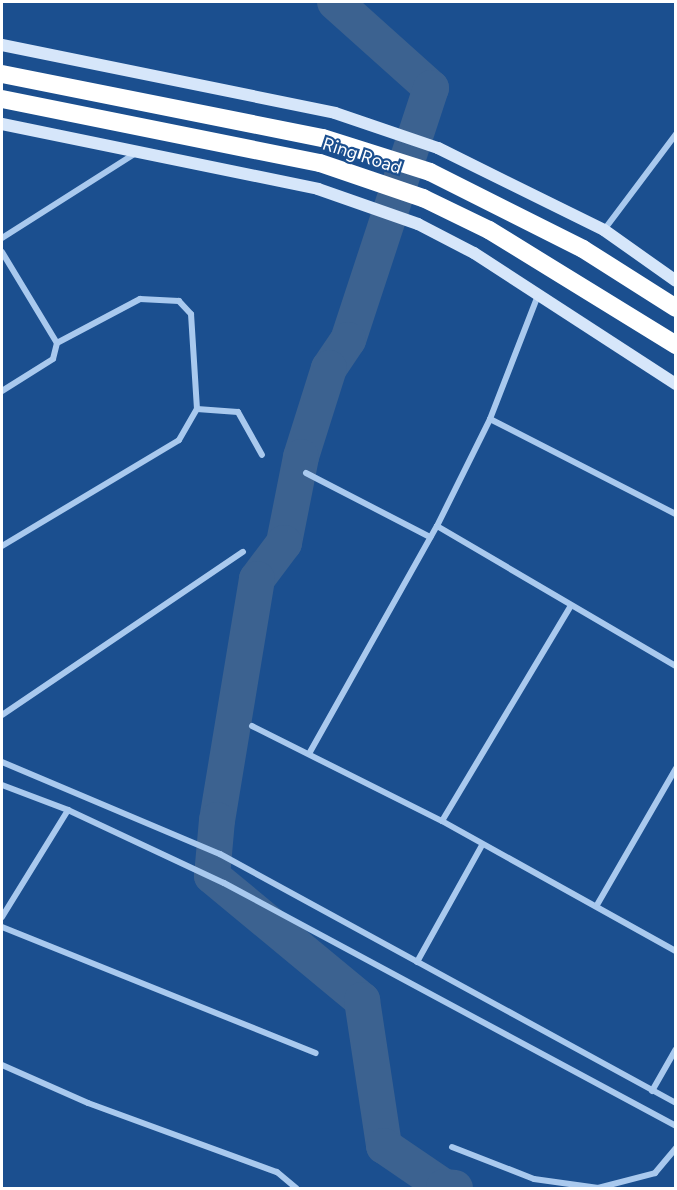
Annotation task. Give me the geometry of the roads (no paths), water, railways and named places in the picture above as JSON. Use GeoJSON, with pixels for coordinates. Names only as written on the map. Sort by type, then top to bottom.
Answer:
{"type":"FeatureCollection","features":[{"type":"Feature","properties":{"kind":"highway","name":"Ring Road"},"geometry":{"type":"LineString","coordinates":[[2,74],[353,146],[430,172],[583,249],[675,308]]}},
{"type":"Feature","properties":{"kind":"highway","name":"Ring Road"},"geometry":{"type":"LineString","coordinates":[[2,99],[346,171],[423,198],[489,230],[675,345]]}},
{"type":"Feature","properties":{"kind":"street"},"geometry":{"type":"LineString","coordinates":[[2,45],[360,121],[438,148],[604,230],[675,281]]}},
{"type":"Feature","properties":{"kind":"street"},"geometry":{"type":"LineString","coordinates":[[2,124],[138,151],[340,196],[418,224],[474,254],[537,298],[675,384]]}},
{"type":"Feature","properties":{"kind":"street"},"geometry":{"type":"LineString","coordinates":[[604,230],[675,134]]}},
{"type":"Feature","properties":{"kind":"street"},"geometry":{"type":"LineString","coordinates":[[2,238],[138,151]]}},
{"type":"Feature","properties":{"kind":"street"},"geometry":{"type":"LineString","coordinates":[[2,252],[57,342],[53,359],[2,391]]}},
{"type":"Feature","properties":{"kind":"street"},"geometry":{"type":"LineString","coordinates":[[2,546],[179,440],[197,409],[191,314],[178,301],[158,296],[140,299],[57,342]]}},
{"type":"Feature","properties":{"kind":"street"},"geometry":{"type":"LineString","coordinates":[[310,752],[436,526],[490,418],[537,298]]}},
{"type":"Feature","properties":{"kind":"street"},"geometry":{"type":"LineString","coordinates":[[197,409],[238,412],[262,455]]}},
{"type":"Feature","properties":{"kind":"street"},"geometry":{"type":"LineString","coordinates":[[490,418],[675,514]]}},
{"type":"Feature","properties":{"kind":"street"},"geometry":{"type":"LineString","coordinates":[[306,473],[430,537]]}},
{"type":"Feature","properties":{"kind":"street"},"geometry":{"type":"LineString","coordinates":[[436,526],[570,607],[675,666]]}},
{"type":"Feature","properties":{"kind":"street"},"geometry":{"type":"LineString","coordinates":[[2,715],[243,552]]}},
{"type":"Feature","properties":{"kind":"street"},"geometry":{"type":"LineString","coordinates":[[442,821],[570,607]]}},
{"type":"Feature","properties":{"kind":"street"},"geometry":{"type":"LineString","coordinates":[[252,726],[310,752],[442,821],[482,845],[597,905],[675,951]]}},
{"type":"Feature","properties":{"kind":"street"},"geometry":{"type":"LineString","coordinates":[[2,762],[220,854],[675,1103]]}},
{"type":"Feature","properties":{"kind":"street"},"geometry":{"type":"LineString","coordinates":[[597,905],[675,768]]}},
{"type":"Feature","properties":{"kind":"street"},"geometry":{"type":"LineString","coordinates":[[2,785],[68,810],[224,883],[675,1126]]}},
{"type":"Feature","properties":{"kind":"street"},"geometry":{"type":"LineString","coordinates":[[2,917],[68,810]]}},
{"type":"Feature","properties":{"kind":"street"},"geometry":{"type":"LineString","coordinates":[[417,962],[482,845]]}},
{"type":"Feature","properties":{"kind":"street"},"geometry":{"type":"LineString","coordinates":[[2,927],[316,1053]]}},
{"type":"Feature","properties":{"kind":"street"},"geometry":{"type":"LineString","coordinates":[[652,1091],[675,1049]]}},
{"type":"Feature","properties":{"kind":"street"},"geometry":{"type":"LineString","coordinates":[[2,1065],[88,1103],[277,1172],[296,1188]]}},
{"type":"Feature","properties":{"kind":"street"},"geometry":{"type":"LineString","coordinates":[[452,1147],[534,1179],[598,1188],[655,1173],[675,1148]]}},
{"type":"Feature","properties":{"kind":"waterway"},"geometry":{"type":"LineString","coordinates":[[335,2],[431,88],[348,340],[329,368],[301,457],[284,543],[257,579],[217,820],[212,876],[362,1000],[384,1146],[444,1187],[455,1188]]}}]}
